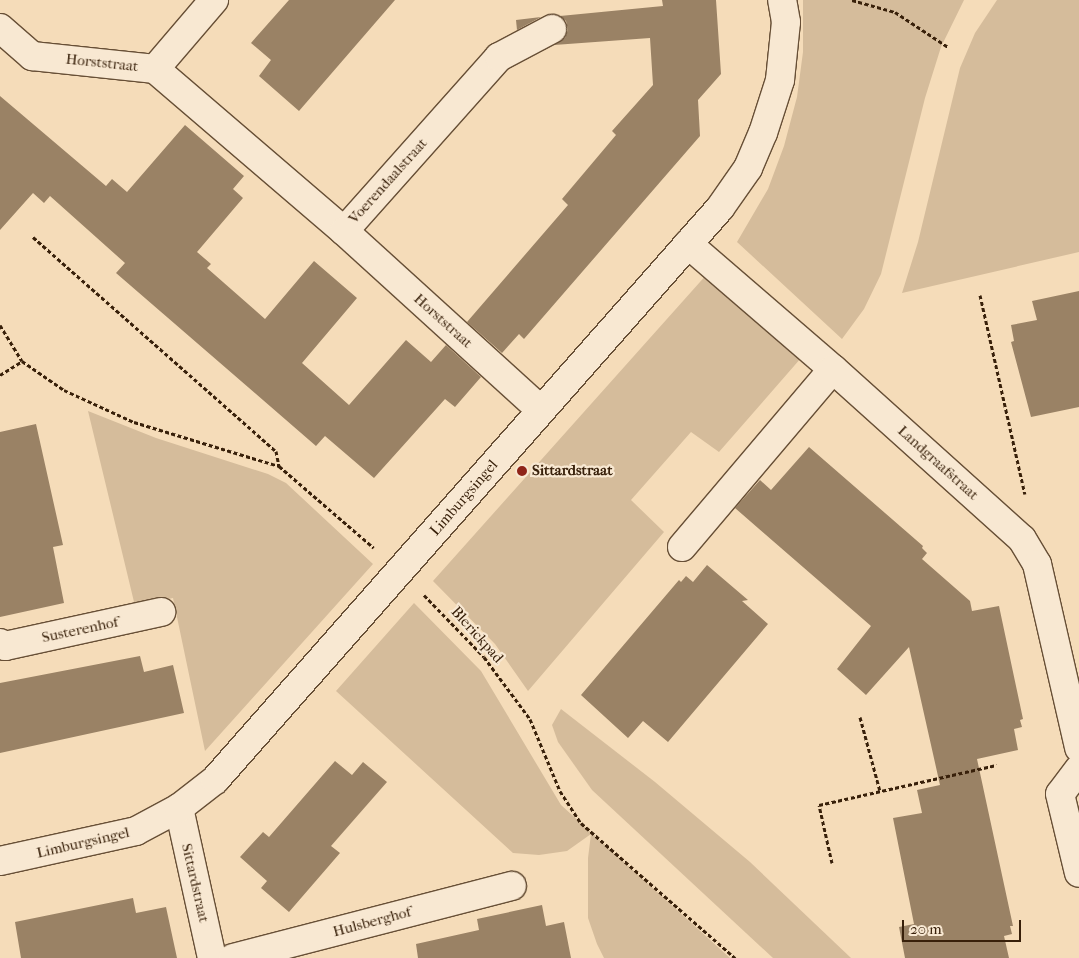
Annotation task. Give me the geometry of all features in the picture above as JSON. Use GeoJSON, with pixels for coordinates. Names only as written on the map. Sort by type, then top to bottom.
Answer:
{"type":"FeatureCollection","features":[{"type":"Feature","properties":{"kind":"street","name":"Horststraat"},"geometry":{"type":"LineString","coordinates":[[0,28],[32,56],[155,69],[214,0]]}},
{"type":"Feature","properties":{"kind":"street","name":"Limburgsingel"},"geometry":{"type":"LineString","coordinates":[[0,861],[136,831],[179,808],[215,780],[720,208],[748,168],[763,134],[780,80],[786,22],[782,0]]}},
{"type":"Feature","properties":{"kind":"street","name":"Voerendaalstraat"},"geometry":{"type":"LineString","coordinates":[[155,69],[344,231],[499,57],[552,29]]}},
{"type":"Feature","properties":{"kind":"street","name":"Horststraat"},"geometry":{"type":"LineString","coordinates":[[344,231],[541,410]]}},
{"type":"Feature","properties":{"kind":"street","name":"Landgraafstraat"},"geometry":{"type":"LineString","coordinates":[[688,244],[833,369],[1022,539],[1037,564],[1079,748]]}},
{"type":"Feature","properties":{"kind":"street"},"geometry":{"type":"LineString","coordinates":[[682,547],[833,369]]}},
{"type":"Feature","properties":{"kind":"street","name":"Susterenhof"},"geometry":{"type":"LineString","coordinates":[[0,643],[5,646],[161,612]]}},
{"type":"Feature","properties":{"kind":"street"},"geometry":{"type":"LineString","coordinates":[[1079,769],[1060,794],[1079,873]]}},
{"type":"Feature","properties":{"kind":"street","name":"Sittardstraat"},"geometry":{"type":"LineString","coordinates":[[179,808],[212,958]]}},
{"type":"Feature","properties":{"kind":"street","name":"Hulsberghof"},"geometry":{"type":"LineString","coordinates":[[233,958],[512,886]]}},
{"type":"Feature","properties":{"kind":"path"},"geometry":{"type":"LineString","coordinates":[[852,0],[895,12],[948,47]]}},
{"type":"Feature","properties":{"kind":"path"},"geometry":{"type":"LineString","coordinates":[[33,237],[276,451],[278,466]]}},
{"type":"Feature","properties":{"kind":"path"},"geometry":{"type":"LineString","coordinates":[[980,295],[1026,493],[1003,521]]}},
{"type":"Feature","properties":{"kind":"path"},"geometry":{"type":"LineString","coordinates":[[0,325],[22,361],[64,390],[134,422],[278,466],[401,571]]}},
{"type":"Feature","properties":{"kind":"path"},"geometry":{"type":"LineString","coordinates":[[0,375],[22,361]]}},
{"type":"Feature","properties":{"kind":"path","name":"Blerickpad"},"geometry":{"type":"LineString","coordinates":[[401,571],[484,657],[530,719],[560,792],[581,823],[735,958]]}},
{"type":"Feature","properties":{"kind":"path"},"geometry":{"type":"LineString","coordinates":[[860,716],[880,791]]}},
{"type":"Feature","properties":{"kind":"path"},"geometry":{"type":"LineString","coordinates":[[832,863],[819,806],[997,765]]}},
{"type":"Feature","properties":{"kind":"shaded area"},"geometry":{"type":"Polygon","coordinates":[[[803,0],[964,0],[941,47],[925,98],[881,274],[864,309],[842,339],[737,242],[768,189],[784,146],[797,97],[803,52],[803,0]]]}},
{"type":"Feature","properties":{"kind":"shaded area"},"geometry":{"type":"Polygon","coordinates":[[[997,0],[1079,0],[1079,252],[902,293],[918,242],[960,68],[975,33],[997,0]]]}},
{"type":"Feature","properties":{"kind":"shaded area"},"geometry":{"type":"Polygon","coordinates":[[[708,273],[801,358],[719,452],[691,432],[631,500],[664,532],[528,691],[495,644],[433,581],[708,273]]]}},
{"type":"Feature","properties":{"kind":"shaded area"},"geometry":{"type":"Polygon","coordinates":[[[88,411],[156,438],[268,474],[286,483],[373,564],[205,751],[173,598],[135,606],[88,411]]]}},
{"type":"Feature","properties":{"kind":"shaded area"},"geometry":{"type":"Polygon","coordinates":[[[414,603],[481,671],[561,805],[730,958],[604,958],[588,918],[588,858],[591,834],[567,851],[539,855],[513,853],[336,691],[414,603]]]}},
{"type":"Feature","properties":{"kind":"shaded area"},"geometry":{"type":"Polygon","coordinates":[[[561,709],[655,782],[750,862],[851,958],[773,958],[592,790],[558,742],[552,725],[561,709]]]}},
{"type":"Feature","properties":{"kind":"building"},"geometry":{"type":"Polygon","coordinates":[[[289,0],[395,0],[299,111],[259,76],[271,60],[251,43],[289,0]]]}},
{"type":"Feature","properties":{"kind":"building"},"geometry":{"type":"Polygon","coordinates":[[[662,0],[716,0],[721,74],[698,100],[700,136],[524,339],[519,334],[502,353],[467,322],[568,205],[562,199],[616,135],[612,131],[653,85],[650,38],[554,45],[565,38],[568,30],[566,21],[560,16],[663,6],[662,0]]]}},
{"type":"Feature","properties":{"kind":"building"},"geometry":{"type":"Polygon","coordinates":[[[541,17],[517,30],[516,20],[541,17]]]}},
{"type":"Feature","properties":{"kind":"building"},"geometry":{"type":"Polygon","coordinates":[[[0,96],[106,186],[112,179],[127,192],[185,125],[244,176],[233,189],[243,198],[197,252],[211,264],[207,268],[265,319],[314,261],[357,298],[302,363],[349,405],[406,340],[431,362],[446,345],[481,377],[455,407],[445,399],[374,478],[325,436],[316,446],[116,273],[125,263],[50,196],[44,203],[33,193],[0,230],[0,96]]]}},
{"type":"Feature","properties":{"kind":"building"},"geometry":{"type":"Polygon","coordinates":[[[1079,291],[1079,407],[1031,417],[1011,342],[1014,341],[1011,325],[1037,320],[1032,301],[1079,291]]]}},
{"type":"Feature","properties":{"kind":"building"},"geometry":{"type":"Polygon","coordinates":[[[36,424],[63,545],[53,547],[64,603],[0,617],[0,432],[36,424]]]}},
{"type":"Feature","properties":{"kind":"building"},"geometry":{"type":"Polygon","coordinates":[[[809,447],[923,546],[922,548],[927,553],[922,559],[970,601],[972,611],[999,606],[1023,719],[1020,720],[1022,727],[1014,729],[1018,750],[977,759],[1013,926],[1010,926],[1012,934],[1004,936],[1009,958],[905,958],[899,927],[914,924],[893,818],[922,813],[917,790],[940,785],[909,647],[866,695],[837,669],[871,626],[735,508],[760,480],[771,490],[809,447]]]}},
{"type":"Feature","properties":{"kind":"building"},"geometry":{"type":"Polygon","coordinates":[[[707,565],[748,600],[742,601],[768,624],[668,742],[643,721],[628,738],[581,695],[679,580],[681,582],[686,576],[693,582],[707,565]]]}},
{"type":"Feature","properties":{"kind":"building"},"geometry":{"type":"Polygon","coordinates":[[[140,656],[144,672],[173,665],[184,713],[0,753],[0,683],[140,656]]]}},
{"type":"Feature","properties":{"kind":"building"},"geometry":{"type":"Polygon","coordinates":[[[335,761],[352,775],[363,762],[387,782],[331,846],[340,853],[289,912],[261,888],[267,881],[240,857],[263,832],[269,837],[335,761]]]}},
{"type":"Feature","properties":{"kind":"building"},"geometry":{"type":"Polygon","coordinates":[[[133,898],[136,913],[166,907],[177,958],[21,958],[15,922],[133,898]]]}},
{"type":"Feature","properties":{"kind":"building"},"geometry":{"type":"Polygon","coordinates":[[[542,905],[546,926],[564,922],[571,958],[418,958],[416,944],[479,930],[477,919],[542,905]]]}},
{"type":"Feature","properties":{"kind":"place","name":"Sittardstraat"},"geometry":{"type":"Point","coordinates":[522,471]}}]}
